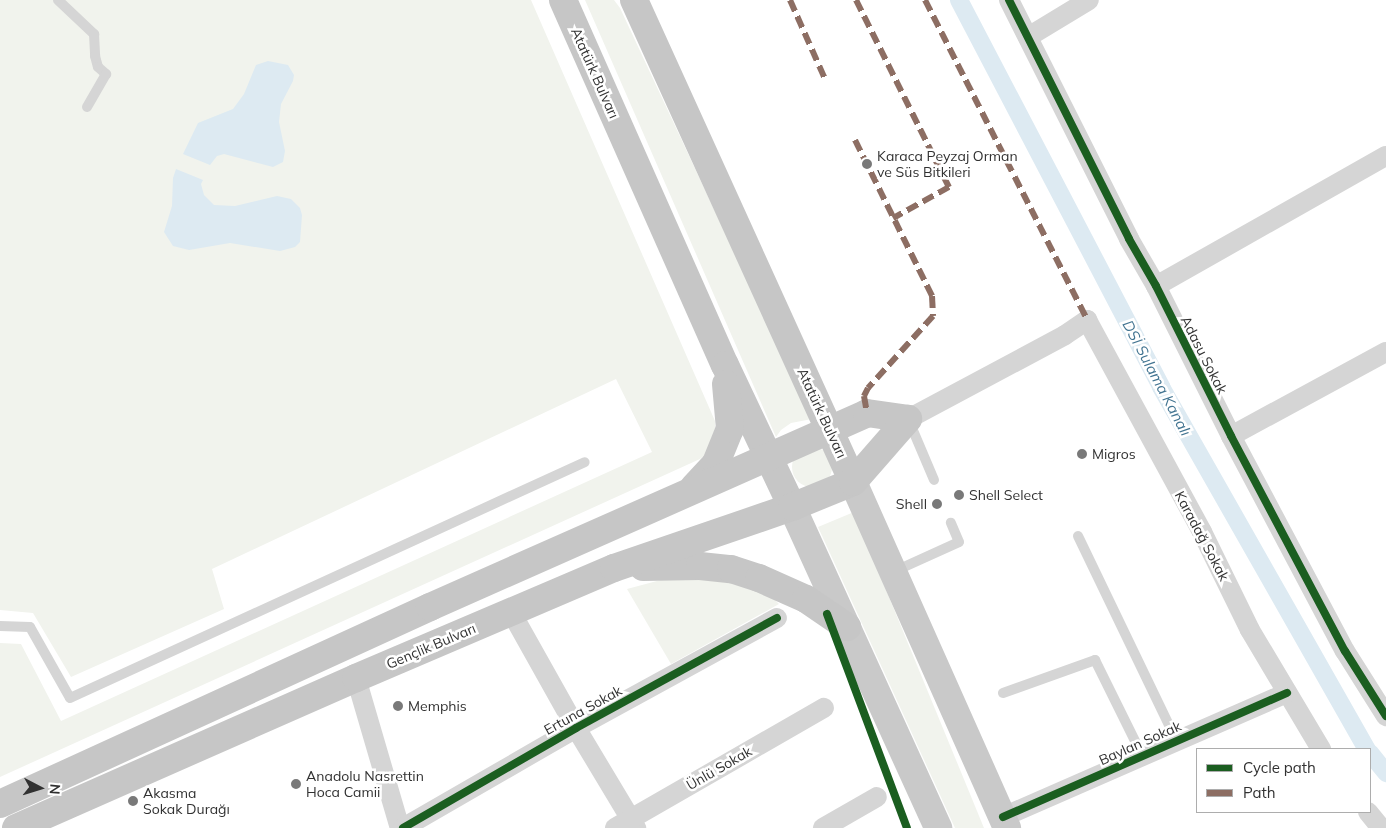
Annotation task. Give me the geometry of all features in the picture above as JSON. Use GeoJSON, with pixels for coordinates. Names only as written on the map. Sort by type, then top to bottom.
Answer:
{"type":"FeatureCollection","features":[{"type":"Feature","properties":{"kind":"highway","name":"Atatürk Bulvarı"},"geometry":{"type":"LineString","coordinates":[[563,0],[724,365],[792,507]]}},
{"type":"Feature","properties":{"kind":"highway","name":"Atatürk Bulvarı"},"geometry":{"type":"LineString","coordinates":[[634,0],[853,482]]}},
{"type":"Feature","properties":{"kind":"highway"},"geometry":{"type":"LineString","coordinates":[[689,493],[716,463],[730,429],[724,365]]}},
{"type":"Feature","properties":{"kind":"highway"},"geometry":{"type":"LineString","coordinates":[[0,804],[430,607],[867,413],[908,419]]}},
{"type":"Feature","properties":{"kind":"highway"},"geometry":{"type":"LineString","coordinates":[[853,482],[908,419]]}},
{"type":"Feature","properties":{"kind":"highway","name":"Gençlik Bulvarı"},"geometry":{"type":"LineString","coordinates":[[16,828],[356,678],[614,568],[792,507],[853,482]]}},
{"type":"Feature","properties":{"kind":"highway"},"geometry":{"type":"LineString","coordinates":[[614,568],[700,566],[731,570],[759,578],[800,597],[847,627]]}},
{"type":"Feature","properties":{"kind":"main road","name":"Atatürk Bulvarı"},"geometry":{"type":"LineString","coordinates":[[853,482],[895,571],[1005,822]]}},
{"type":"Feature","properties":{"kind":"main road"},"geometry":{"type":"LineString","coordinates":[[792,507],[938,828]]}},
{"type":"Feature","properties":{"kind":"street","name":"Adasu Sokak"},"geometry":{"type":"LineString","coordinates":[[1009,0],[1129,239],[1156,286],[1231,436],[1345,651],[1386,716]]}},
{"type":"Feature","properties":{"kind":"street"},"geometry":{"type":"LineString","coordinates":[[1028,37],[1089,0]]}},
{"type":"Feature","properties":{"kind":"street"},"geometry":{"type":"LineString","coordinates":[[1156,286],[1386,156]]}},
{"type":"Feature","properties":{"kind":"street","name":"Karadağ Sokak"},"geometry":{"type":"LineString","coordinates":[[908,419],[1057,339],[1087,320],[1202,532],[1250,630],[1320,748]]}},
{"type":"Feature","properties":{"kind":"street"},"geometry":{"type":"LineString","coordinates":[[1231,436],[1386,352]]}},
{"type":"Feature","properties":{"kind":"street"},"geometry":{"type":"LineString","coordinates":[[510,612],[576,728],[627,825]]}},
{"type":"Feature","properties":{"kind":"street","name":"Ertuna Sokak"},"geometry":{"type":"LineString","coordinates":[[402,828],[576,728],[777,618]]}},
{"type":"Feature","properties":{"kind":"street"},"geometry":{"type":"LineString","coordinates":[[356,678],[402,828]]}},
{"type":"Feature","properties":{"kind":"street","name":"Baylan Sokak"},"geometry":{"type":"LineString","coordinates":[[1005,822],[1142,755],[1287,693]]}},
{"type":"Feature","properties":{"kind":"street","name":"Ünlü Sokak"},"geometry":{"type":"LineString","coordinates":[[627,825],[824,708]]}},
{"type":"Feature","properties":{"kind":"street"},"geometry":{"type":"LineString","coordinates":[[823,828],[877,797]]}},
{"type":"Feature","properties":{"kind":"street"},"geometry":{"type":"LineString","coordinates":[[1369,813],[1381,828]]}},
{"type":"Feature","properties":{"kind":"lane"},"geometry":{"type":"LineString","coordinates":[[58,0],[94,34],[98,67],[106,74],[87,107]]}},
{"type":"Feature","properties":{"kind":"lane"},"geometry":{"type":"LineString","coordinates":[[908,419],[934,480]]}},
{"type":"Feature","properties":{"kind":"lane"},"geometry":{"type":"LineString","coordinates":[[0,626],[30,627],[70,698],[585,462]]}},
{"type":"Feature","properties":{"kind":"lane"},"geometry":{"type":"LineString","coordinates":[[895,571],[959,542],[951,523]]}},
{"type":"Feature","properties":{"kind":"lane"},"geometry":{"type":"LineString","coordinates":[[1078,536],[1176,740]]}},
{"type":"Feature","properties":{"kind":"lane"},"geometry":{"type":"LineString","coordinates":[[1003,693],[1095,660],[1142,755]]}},
{"type":"Feature","properties":{"kind":"shaded area"},"geometry":{"type":"Polygon","coordinates":[[[0,0],[531,0],[715,421],[715,429],[705,455],[700,459],[0,777],[0,643],[21,644],[61,721],[652,452],[616,379],[212,569],[224,609],[71,677],[33,613],[0,610],[0,0]]]}},
{"type":"Feature","properties":{"kind":"shaded area"},"geometry":{"type":"Polygon","coordinates":[[[585,0],[614,0],[620,8],[812,419],[791,423],[781,430],[776,437],[585,0]]]}},
{"type":"Feature","properties":{"kind":"shaded area"},"geometry":{"type":"Polygon","coordinates":[[[268,61],[288,65],[294,75],[293,81],[281,104],[279,122],[285,151],[283,162],[273,167],[224,154],[217,156],[210,165],[183,154],[198,123],[233,109],[244,94],[256,65],[268,61]]]}},
{"type":"Feature","properties":{"kind":"shaded area"},"geometry":{"type":"Polygon","coordinates":[[[176,169],[203,180],[201,184],[204,195],[214,205],[235,206],[277,196],[291,199],[300,208],[302,215],[300,242],[295,247],[280,251],[230,243],[189,250],[173,246],[164,232],[172,206],[173,178],[176,169]]]}},
{"type":"Feature","properties":{"kind":"shaded area"},"geometry":{"type":"Polygon","coordinates":[[[812,447],[826,453],[832,467],[826,481],[812,487],[798,481],[792,467],[798,453],[812,447]]]}},
{"type":"Feature","properties":{"kind":"shaded area"},"geometry":{"type":"Polygon","coordinates":[[[854,512],[984,828],[955,828],[818,527],[854,512]]]}},
{"type":"Feature","properties":{"kind":"shaded area"},"geometry":{"type":"Polygon","coordinates":[[[672,577],[718,578],[771,596],[779,604],[671,664],[627,589],[672,577]]]}},
{"type":"Feature","properties":{"kind":"waterway","name":"DSİ Sulama Kanalı"},"geometry":{"type":"LineString","coordinates":[[959,0],[1161,387],[1366,748]]}},
{"type":"Feature","properties":{"kind":"waterway","name":"DSİ Sulama Kanalı"},"geometry":{"type":"LineString","coordinates":[[1371,754],[1386,773]]}},
{"type":"Feature","properties":{"kind":"marked path"},"geometry":{"type":"LineString","coordinates":[[790,0],[825,79]]}},
{"type":"Feature","properties":{"kind":"marked path"},"geometry":{"type":"LineString","coordinates":[[856,0],[949,187],[893,218]]}},
{"type":"Feature","properties":{"kind":"marked path"},"geometry":{"type":"LineString","coordinates":[[925,0],[1087,320]]}},
{"type":"Feature","properties":{"kind":"marked path"},"geometry":{"type":"LineString","coordinates":[[855,140],[932,296],[933,316],[868,388],[864,396],[867,413]]}},
{"type":"Feature","properties":{"kind":"cycle path"},"geometry":{"type":"LineString","coordinates":[[1009,0],[1129,239],[1156,286],[1231,436],[1345,651],[1386,716]]}},
{"type":"Feature","properties":{"kind":"cycle path"},"geometry":{"type":"LineString","coordinates":[[827,614],[907,828]]}},
{"type":"Feature","properties":{"kind":"cycle path"},"geometry":{"type":"LineString","coordinates":[[403,828],[576,728],[777,618]]}},
{"type":"Feature","properties":{"kind":"cycle path"},"geometry":{"type":"LineString","coordinates":[[1003,817],[1287,693]]}},
{"type":"Feature","properties":{"kind":"place","name":"Karaca Peyzaj Orman ve Süs Bitkileri"},"geometry":{"type":"Point","coordinates":[867,164]}},
{"type":"Feature","properties":{"kind":"place","name":"Migros"},"geometry":{"type":"Point","coordinates":[1082,454]}},
{"type":"Feature","properties":{"kind":"place","name":"Shell Select"},"geometry":{"type":"Point","coordinates":[959,495]}},
{"type":"Feature","properties":{"kind":"place","name":"Shell"},"geometry":{"type":"Point","coordinates":[937,504]}},
{"type":"Feature","properties":{"kind":"place","name":"Memphis"},"geometry":{"type":"Point","coordinates":[398,706]}},
{"type":"Feature","properties":{"kind":"place","name":"Anadolu Nasrettin Hoca Camii"},"geometry":{"type":"Point","coordinates":[296,784]}},
{"type":"Feature","properties":{"kind":"place","name":"Akasma Sokak Durağı"},"geometry":{"type":"Point","coordinates":[133,801]}}]}
